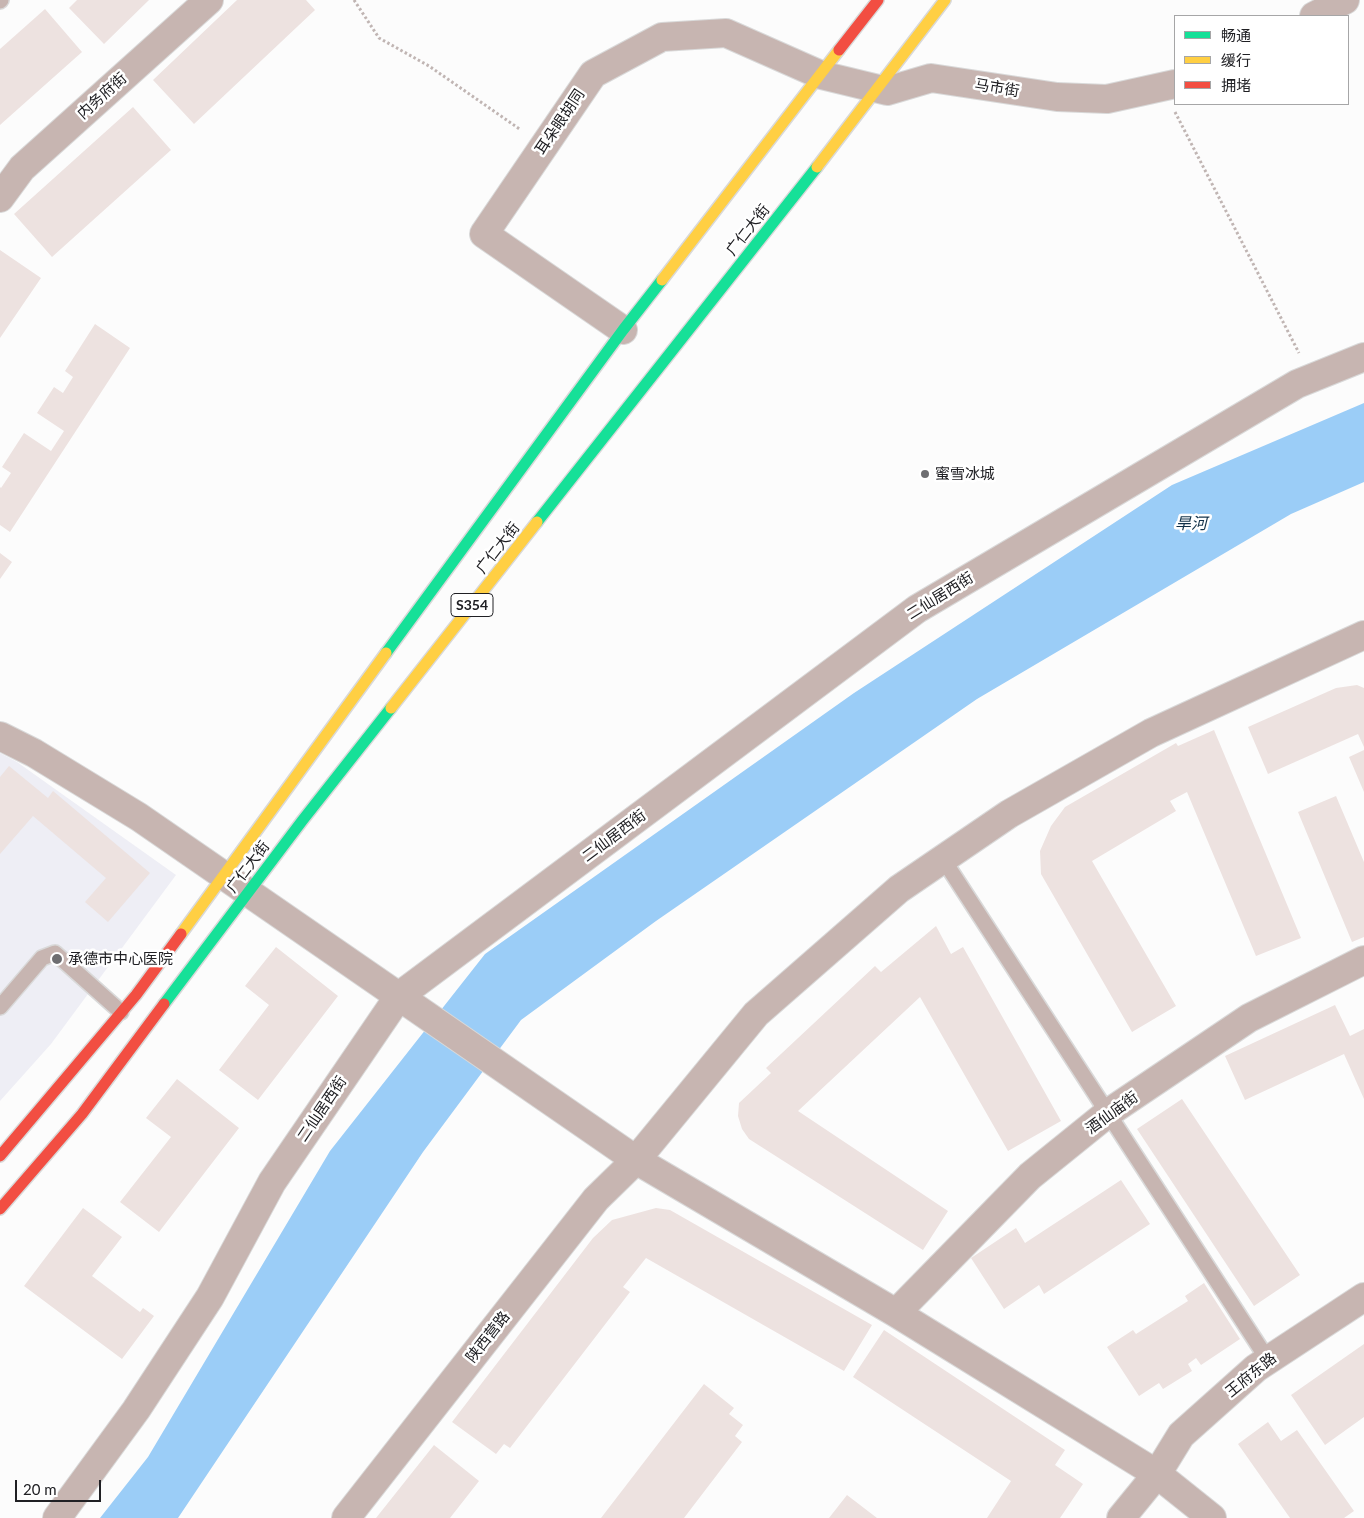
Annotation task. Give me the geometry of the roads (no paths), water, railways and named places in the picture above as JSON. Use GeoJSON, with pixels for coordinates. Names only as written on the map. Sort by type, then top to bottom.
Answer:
{"type":"FeatureCollection","features":[{"type":"Feature","properties":{"kind":"main road","name":"广仁大街"},"geometry":{"type":"LineString","coordinates":[[0,1156],[136,995],[623,330],[878,0]]}},
{"type":"Feature","properties":{"kind":"main road","name":"广仁大街"},"geometry":{"type":"LineString","coordinates":[[0,1209],[82,1114],[302,821],[878,89],[945,0]]}},
{"type":"Feature","properties":{"kind":"street","name":"内务府街"},"geometry":{"type":"LineString","coordinates":[[0,198],[22,168],[209,0]]}},
{"type":"Feature","properties":{"kind":"street"},"geometry":{"type":"LineString","coordinates":[[1316,15],[1345,0]]}},
{"type":"Feature","properties":{"kind":"street","name":"耳朵眼胡同"},"geometry":{"type":"LineString","coordinates":[[623,330],[484,234],[593,74],[662,36],[726,33],[821,76]]}},
{"type":"Feature","properties":{"kind":"street","name":"马市街"},"geometry":{"type":"LineString","coordinates":[[821,76],[888,91],[931,78],[1056,97],[1107,99],[1168,85]]}},
{"type":"Feature","properties":{"kind":"street","name":"二仙居西街"},"geometry":{"type":"LineString","coordinates":[[57,1518],[136,1410],[210,1297],[272,1182],[400,996],[916,609],[1297,384],[1364,357]]}},
{"type":"Feature","properties":{"kind":"street","name":"陕西营路"},"geometry":{"type":"LineString","coordinates":[[346,1518],[596,1199],[636,1160],[756,1014],[899,889],[1010,814],[1152,733],[1364,635]]}},
{"type":"Feature","properties":{"kind":"street"},"geometry":{"type":"LineString","coordinates":[[0,736],[34,753],[139,817],[636,1160],[896,1313],[1157,1474],[1212,1518]]}},
{"type":"Feature","properties":{"kind":"street","name":"酒仙庙街"},"geometry":{"type":"LineString","coordinates":[[896,1313],[1030,1176],[1108,1114],[1249,1018],[1364,960]]}},
{"type":"Feature","properties":{"kind":"street","name":"王府东路"},"geometry":{"type":"LineString","coordinates":[[1121,1518],[1157,1474],[1182,1435],[1256,1368],[1364,1297]]}},
{"type":"Feature","properties":{"kind":"lane"},"geometry":{"type":"LineString","coordinates":[[943,859],[1268,1360]]}},
{"type":"Feature","properties":{"kind":"lane"},"geometry":{"type":"LineString","coordinates":[[0,1007],[42,958],[55,953],[121,1012]]}},
{"type":"Feature","properties":{"kind":"water","name":"旱河"},"geometry":{"type":"Polygon","coordinates":[[[1364,403],[1364,482],[1291,514],[977,699],[656,921],[521,1020],[423,1152],[178,1518],[100,1518],[148,1457],[330,1151],[485,954],[854,693],[1172,485],[1364,403]]]}},
{"type":"Feature","properties":{"kind":"place","name":"蜜雪冰城"},"geometry":{"type":"Point","coordinates":[925,474]}},
{"type":"Feature","properties":{"kind":"place","name":"承德市中心医院"},"geometry":{"type":"Point","coordinates":[57,959]}}]}
